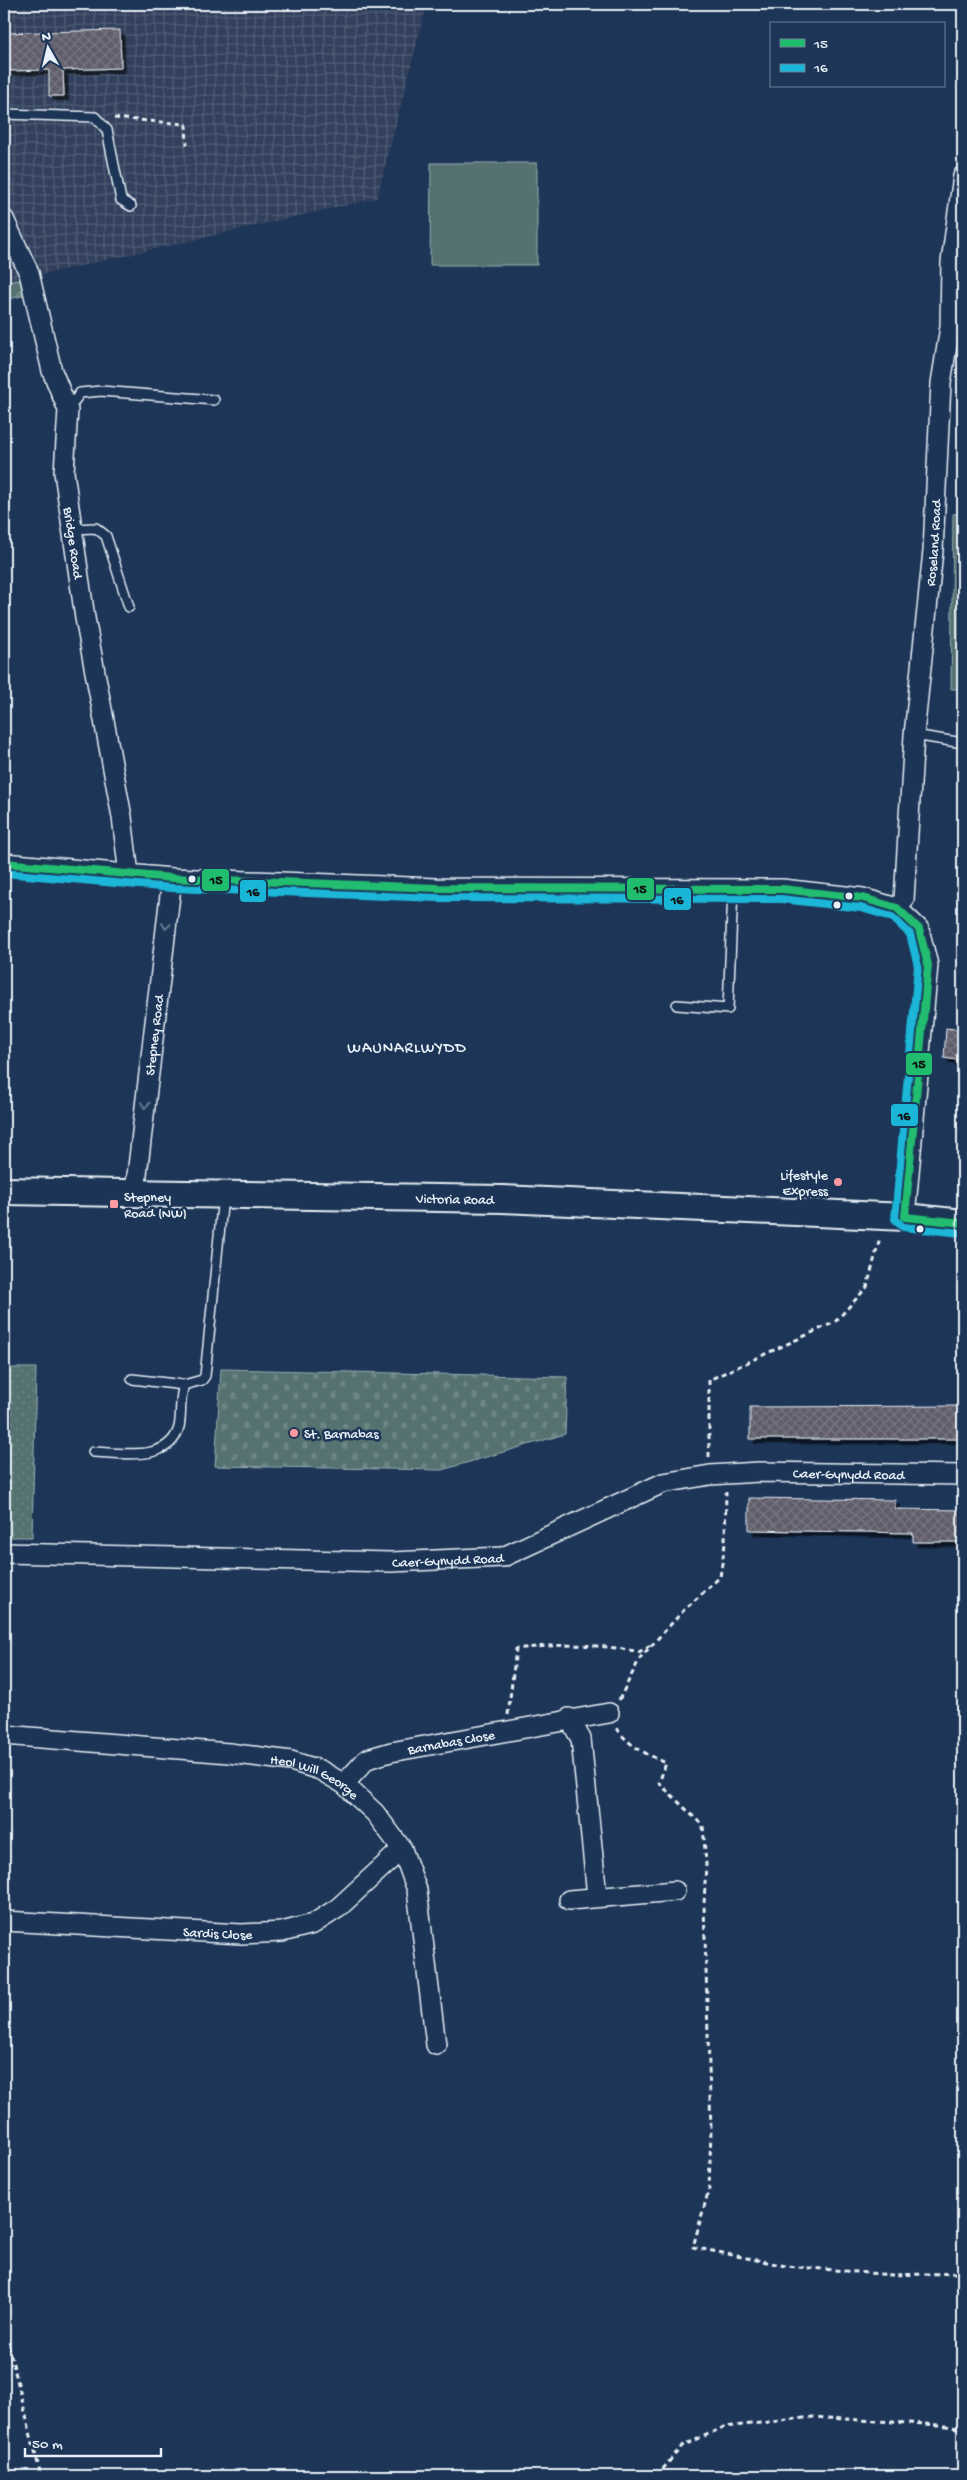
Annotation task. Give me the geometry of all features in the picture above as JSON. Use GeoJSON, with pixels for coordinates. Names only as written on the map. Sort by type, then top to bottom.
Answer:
{"type":"FeatureCollection","features":[{"type":"Feature","properties":{"kind":"main road","name":"Victoria Road"},"geometry":{"type":"LineString","coordinates":[[4,1190],[502,1200],[895,1217],[963,1223]]}},
{"type":"Feature","properties":{"kind":"street","name":"Roseland Road"},"geometry":{"type":"LineString","coordinates":[[897,908],[904,900],[914,735],[934,550],[941,383],[950,327],[951,262],[963,176]]}},
{"type":"Feature","properties":{"kind":"street","name":"Bridge Road"},"geometry":{"type":"LineString","coordinates":[[4,219],[29,273],[52,371],[68,410],[64,472],[85,618],[122,818],[129,875]]}},
{"type":"Feature","properties":{"kind":"street"},"geometry":{"type":"LineString","coordinates":[[4,863],[172,878],[437,888],[782,888],[863,898],[897,908],[920,929],[928,964],[895,1217]]}},
{"type":"Feature","properties":{"kind":"street","name":"Stepney Road"},"geometry":{"type":"LineString","coordinates":[[135,1192],[172,878]]}},
{"type":"Feature","properties":{"kind":"street","name":"Caer-Gynydd Road"},"geometry":{"type":"LineString","coordinates":[[4,1552],[391,1562],[503,1557],[662,1483],[718,1475],[759,1472],[963,1476]]}},
{"type":"Feature","properties":{"kind":"street","name":"Barnabas Close"},"geometry":{"type":"LineString","coordinates":[[344,1784],[367,1759],[391,1752],[569,1718],[614,1715]]}},
{"type":"Feature","properties":{"kind":"street"},"geometry":{"type":"LineString","coordinates":[[569,1718],[581,1739],[597,1896]]}},
{"type":"Feature","properties":{"kind":"street","name":"Heol Will George"},"geometry":{"type":"LineString","coordinates":[[4,1735],[229,1753],[291,1761],[320,1770],[344,1784],[375,1813],[402,1849],[417,1890],[436,2045]]}},
{"type":"Feature","properties":{"kind":"street","name":"Sardis Close"},"geometry":{"type":"LineString","coordinates":[[4,1922],[241,1934],[282,1932],[313,1924],[338,1908],[402,1849]]}},
{"type":"Feature","properties":{"kind":"street"},"geometry":{"type":"LineString","coordinates":[[570,1900],[597,1896],[675,1891]]}},
{"type":"Feature","properties":{"kind":"lane"},"geometry":{"type":"LineString","coordinates":[[4,114],[96,116],[107,130],[121,200],[131,206]]}},
{"type":"Feature","properties":{"kind":"lane"},"geometry":{"type":"LineString","coordinates":[[68,410],[80,393],[101,391],[214,400]]}},
{"type":"Feature","properties":{"kind":"lane"},"geometry":{"type":"LineString","coordinates":[[72,529],[96,528],[106,536],[129,608]]}},
{"type":"Feature","properties":{"kind":"lane"},"geometry":{"type":"LineString","coordinates":[[914,735],[963,743]]}},
{"type":"Feature","properties":{"kind":"lane"},"geometry":{"type":"LineString","coordinates":[[677,1005],[728,1008],[733,889]]}},
{"type":"Feature","properties":{"kind":"lane"},"geometry":{"type":"LineString","coordinates":[[132,1379],[184,1385],[202,1380],[205,1376],[224,1193]]}},
{"type":"Feature","properties":{"kind":"lane"},"geometry":{"type":"LineString","coordinates":[[93,1452],[142,1453],[169,1444],[179,1426],[184,1385]]}},
{"type":"Feature","properties":{"kind":"path"},"geometry":{"type":"LineString","coordinates":[[96,116],[186,124],[187,145]]}},
{"type":"Feature","properties":{"kind":"path"},"geometry":{"type":"LineString","coordinates":[[895,1217],[867,1287],[835,1322],[709,1380],[725,1544],[720,1577],[683,1611],[640,1658],[619,1698],[614,1715],[622,1736],[647,1754],[666,1763],[659,1783],[703,1826],[706,1863],[704,1904],[711,2130],[709,2189],[693,2247],[786,2266],[892,2275],[963,2273]]}},
{"type":"Feature","properties":{"kind":"path"},"geometry":{"type":"LineString","coordinates":[[506,1730],[516,1649],[569,1643],[590,1644],[639,1652],[656,1642]]}},
{"type":"Feature","properties":{"kind":"path"},"geometry":{"type":"LineString","coordinates":[[4,2328],[40,2476]]}},
{"type":"Feature","properties":{"kind":"path"},"geometry":{"type":"LineString","coordinates":[[657,2476],[682,2446],[724,2427],[813,2417],[941,2425],[963,2429]]}},
{"type":"Feature","properties":{"kind":"shaded area"},"geometry":{"type":"Polygon","coordinates":[[[4,4],[427,4],[377,198],[4,282],[4,4]]]}},
{"type":"Feature","properties":{"kind":"green space"},"geometry":{"type":"Polygon","coordinates":[[[431,163],[537,163],[537,265],[430,265],[431,163]]]}},
{"type":"Feature","properties":{"kind":"green space"},"geometry":{"type":"Polygon","coordinates":[[[22,280],[26,295],[4,300],[4,282],[22,280]]]}},
{"type":"Feature","properties":{"kind":"green space"},"geometry":{"type":"Polygon","coordinates":[[[963,513],[963,689],[951,689],[953,514],[963,513]]]}},
{"type":"Feature","properties":{"kind":"green space"},"geometry":{"type":"Polygon","coordinates":[[[4,1368],[36,1368],[32,1537],[4,1537],[4,1368]]]}},
{"type":"Feature","properties":{"kind":"green space"},"geometry":{"type":"Polygon","coordinates":[[[221,1369],[567,1377],[565,1434],[442,1470],[215,1466],[221,1369]]]}},
{"type":"Feature","properties":{"kind":"building"},"geometry":{"type":"Polygon","coordinates":[[[120,30],[121,68],[63,70],[64,96],[49,96],[49,70],[4,71],[4,33],[120,30]]]}},
{"type":"Feature","properties":{"kind":"building"},"geometry":{"type":"Polygon","coordinates":[[[946,1028],[963,1030],[963,1061],[944,1058],[946,1028]]]}},
{"type":"Feature","properties":{"kind":"building"},"geometry":{"type":"Polygon","coordinates":[[[963,1406],[963,1439],[750,1439],[750,1407],[963,1406]]]}},
{"type":"Feature","properties":{"kind":"building"},"geometry":{"type":"Polygon","coordinates":[[[749,1498],[895,1500],[895,1509],[963,1510],[963,1542],[913,1542],[913,1533],[749,1530],[749,1498]]]}},
{"type":"Feature","properties":{"kind":"transit line","name":"15"},"geometry":{"type":"LineString","coordinates":[[4,863],[172,878],[437,888],[782,889],[863,898],[897,908],[919,929],[928,965],[905,1217],[963,1223]]}},
{"type":"Feature","properties":{"kind":"transit line","name":"16"},"geometry":{"type":"LineString","coordinates":[[4,873],[172,888],[437,898],[781,899],[861,908],[892,917],[910,934],[918,966],[895,1219],[903,1227],[962,1233]]}},
{"type":"Feature","properties":{"kind":"place","name":"Lifestyle Express"},"geometry":{"type":"Point","coordinates":[838,1182]}},
{"type":"Feature","properties":{"kind":"place","name":"Stepney Road (NW)"},"geometry":{"type":"Point","coordinates":[114,1204]}},
{"type":"Feature","properties":{"kind":"place","name":"St. Barnabas"},"geometry":{"type":"Point","coordinates":[294,1433]}},
{"type":"Feature","properties":{"kind":"district","name":"WAUNARLWYDD"},"geometry":{"type":"Point","coordinates":[407,1046]}}]}
